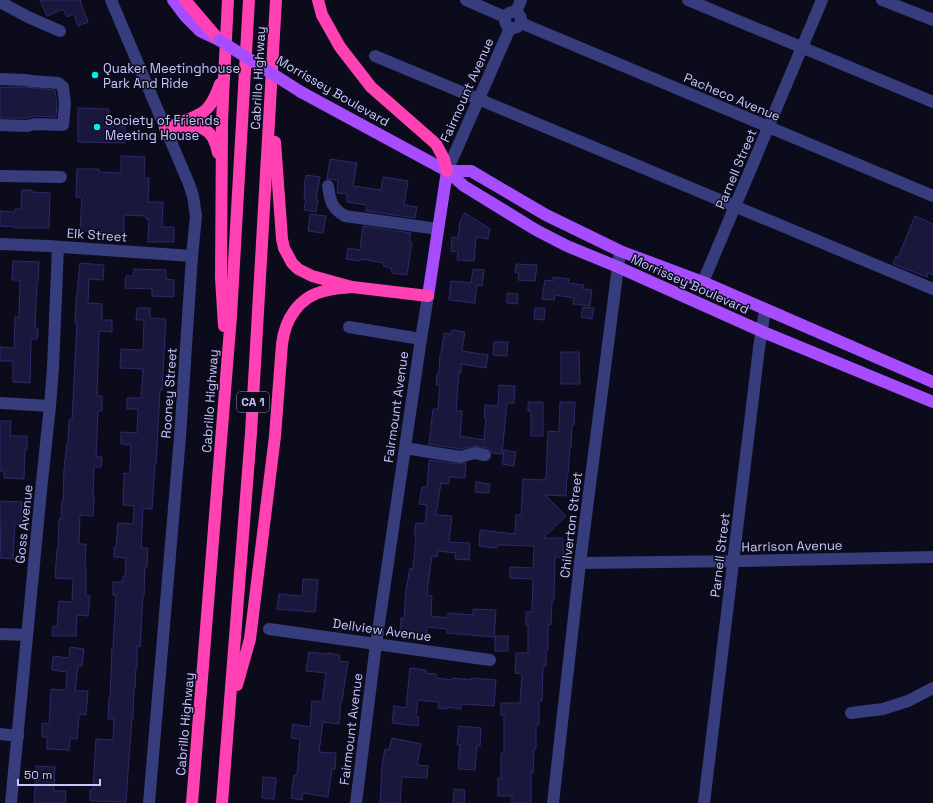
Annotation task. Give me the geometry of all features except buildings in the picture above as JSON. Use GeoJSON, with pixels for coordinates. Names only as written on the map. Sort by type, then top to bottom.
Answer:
{"type":"FeatureCollection","features":[{"type":"Feature","properties":{"kind":"highway"},"geometry":{"type":"LineString","coordinates":[[185,0],[197,21],[219,40]]}},
{"type":"Feature","properties":{"kind":"highway"},"geometry":{"type":"LineString","coordinates":[[226,363],[221,278],[223,96],[228,0]]}},
{"type":"Feature","properties":{"kind":"highway","name":"Cabrillo Highway"},"geometry":{"type":"LineString","coordinates":[[192,803],[233,279],[249,0]]}},
{"type":"Feature","properties":{"kind":"highway","name":"Cabrillo Highway"},"geometry":{"type":"LineString","coordinates":[[222,803],[251,433],[276,0]]}},
{"type":"Feature","properties":{"kind":"highway"},"geometry":{"type":"LineString","coordinates":[[318,0],[322,15],[340,47],[366,82],[436,144],[444,159],[447,171]]}},
{"type":"Feature","properties":{"kind":"highway"},"geometry":{"type":"LineString","coordinates":[[164,128],[195,117],[206,110],[214,98],[224,69]]}},
{"type":"Feature","properties":{"kind":"highway"},"geometry":{"type":"LineString","coordinates":[[271,93],[281,231],[284,248],[292,263],[305,273],[352,287],[428,296]]}},
{"type":"Feature","properties":{"kind":"highway"},"geometry":{"type":"LineString","coordinates":[[164,128],[195,126],[200,127],[211,134],[217,151],[222,192]]}},
{"type":"Feature","properties":{"kind":"highway"},"geometry":{"type":"LineString","coordinates":[[230,712],[250,639],[275,436],[284,329],[296,309],[308,298],[324,291],[352,287]]}},
{"type":"Feature","properties":{"kind":"main road"},"geometry":{"type":"LineString","coordinates":[[173,0],[182,12],[197,21]]}},
{"type":"Feature","properties":{"kind":"main road","name":"Morrissey Boulevard"},"geometry":{"type":"LineString","coordinates":[[219,40],[301,92],[447,171],[464,186],[536,230],[567,246],[618,267],[761,331],[933,402]]}},
{"type":"Feature","properties":{"kind":"main road","name":"Morrissey Boulevard"},"geometry":{"type":"LineString","coordinates":[[447,171],[470,171],[546,215],[620,250],[703,282],[933,382]]}},
{"type":"Feature","properties":{"kind":"main road","name":"Fairmount Avenue"},"geometry":{"type":"LineString","coordinates":[[428,296],[447,171]]}},
{"type":"Feature","properties":{"kind":"street","name":"Rooney Street"},"geometry":{"type":"LineString","coordinates":[[111,0],[188,184],[194,202],[196,216],[180,437],[149,803]]}},
{"type":"Feature","properties":{"kind":"street","name":"Pacheco Avenue"},"geometry":{"type":"LineString","coordinates":[[466,0],[933,196]]}},
{"type":"Feature","properties":{"kind":"street","name":"Fairmount Avenue"},"geometry":{"type":"LineString","coordinates":[[447,171],[521,0]]}},
{"type":"Feature","properties":{"kind":"street"},"geometry":{"type":"LineString","coordinates":[[688,0],[933,102]]}},
{"type":"Feature","properties":{"kind":"street","name":"Parnell Street"},"geometry":{"type":"LineString","coordinates":[[703,282],[822,0]]}},
{"type":"Feature","properties":{"kind":"street"},"geometry":{"type":"LineString","coordinates":[[882,0],[933,20]]}},
{"type":"Feature","properties":{"kind":"street"},"geometry":{"type":"LineString","coordinates":[[0,2],[60,32]]}},
{"type":"Feature","properties":{"kind":"street"},"geometry":{"type":"LineString","coordinates":[[375,56],[933,289]]}},
{"type":"Feature","properties":{"kind":"street"},"geometry":{"type":"LineString","coordinates":[[0,79],[58,82],[63,86],[65,104],[64,125],[0,125]]}},
{"type":"Feature","properties":{"kind":"street"},"geometry":{"type":"LineString","coordinates":[[0,176],[61,177]]}},
{"type":"Feature","properties":{"kind":"street"},"geometry":{"type":"LineString","coordinates":[[328,186],[329,197],[332,205],[338,212],[345,216],[438,229]]}},
{"type":"Feature","properties":{"kind":"street","name":"Elk Street"},"geometry":{"type":"LineString","coordinates":[[0,244],[58,246],[192,256]]}},
{"type":"Feature","properties":{"kind":"street","name":"Goss Avenue"},"geometry":{"type":"LineString","coordinates":[[11,803],[50,406],[58,246]]}},
{"type":"Feature","properties":{"kind":"street","name":"Chilverton Street"},"geometry":{"type":"LineString","coordinates":[[553,803],[580,563],[620,250]]}},
{"type":"Feature","properties":{"kind":"street","name":"Fairmount Avenue"},"geometry":{"type":"LineString","coordinates":[[356,803],[376,644],[420,339],[428,296]]}},
{"type":"Feature","properties":{"kind":"street","name":"Parnell Street"},"geometry":{"type":"LineString","coordinates":[[704,803],[761,331],[765,310]]}},
{"type":"Feature","properties":{"kind":"street"},"geometry":{"type":"LineString","coordinates":[[349,327],[420,339]]}},
{"type":"Feature","properties":{"kind":"street"},"geometry":{"type":"LineString","coordinates":[[0,403],[50,406]]}},
{"type":"Feature","properties":{"kind":"street"},"geometry":{"type":"LineString","coordinates":[[405,448],[460,457],[475,453],[485,454]]}},
{"type":"Feature","properties":{"kind":"street","name":"Harrison Avenue"},"geometry":{"type":"LineString","coordinates":[[580,563],[933,557]]}},
{"type":"Feature","properties":{"kind":"street","name":"Dellview Avenue"},"geometry":{"type":"LineString","coordinates":[[269,629],[490,660]]}},
{"type":"Feature","properties":{"kind":"street"},"geometry":{"type":"LineString","coordinates":[[0,634],[27,634]]}},
{"type":"Feature","properties":{"kind":"street"},"geometry":{"type":"LineString","coordinates":[[852,713],[882,709],[908,701],[933,688]]}},
{"type":"Feature","properties":{"kind":"street"},"geometry":{"type":"LineString","coordinates":[[0,734],[18,736]]}},
{"type":"Feature","properties":{"kind":"place","name":"Quaker Meetinghouse Park And Ride"},"geometry":{"type":"Point","coordinates":[95,75]}},
{"type":"Feature","properties":{"kind":"place","name":"Society of Friends Meeting House"},"geometry":{"type":"Point","coordinates":[97,127]}}]}
